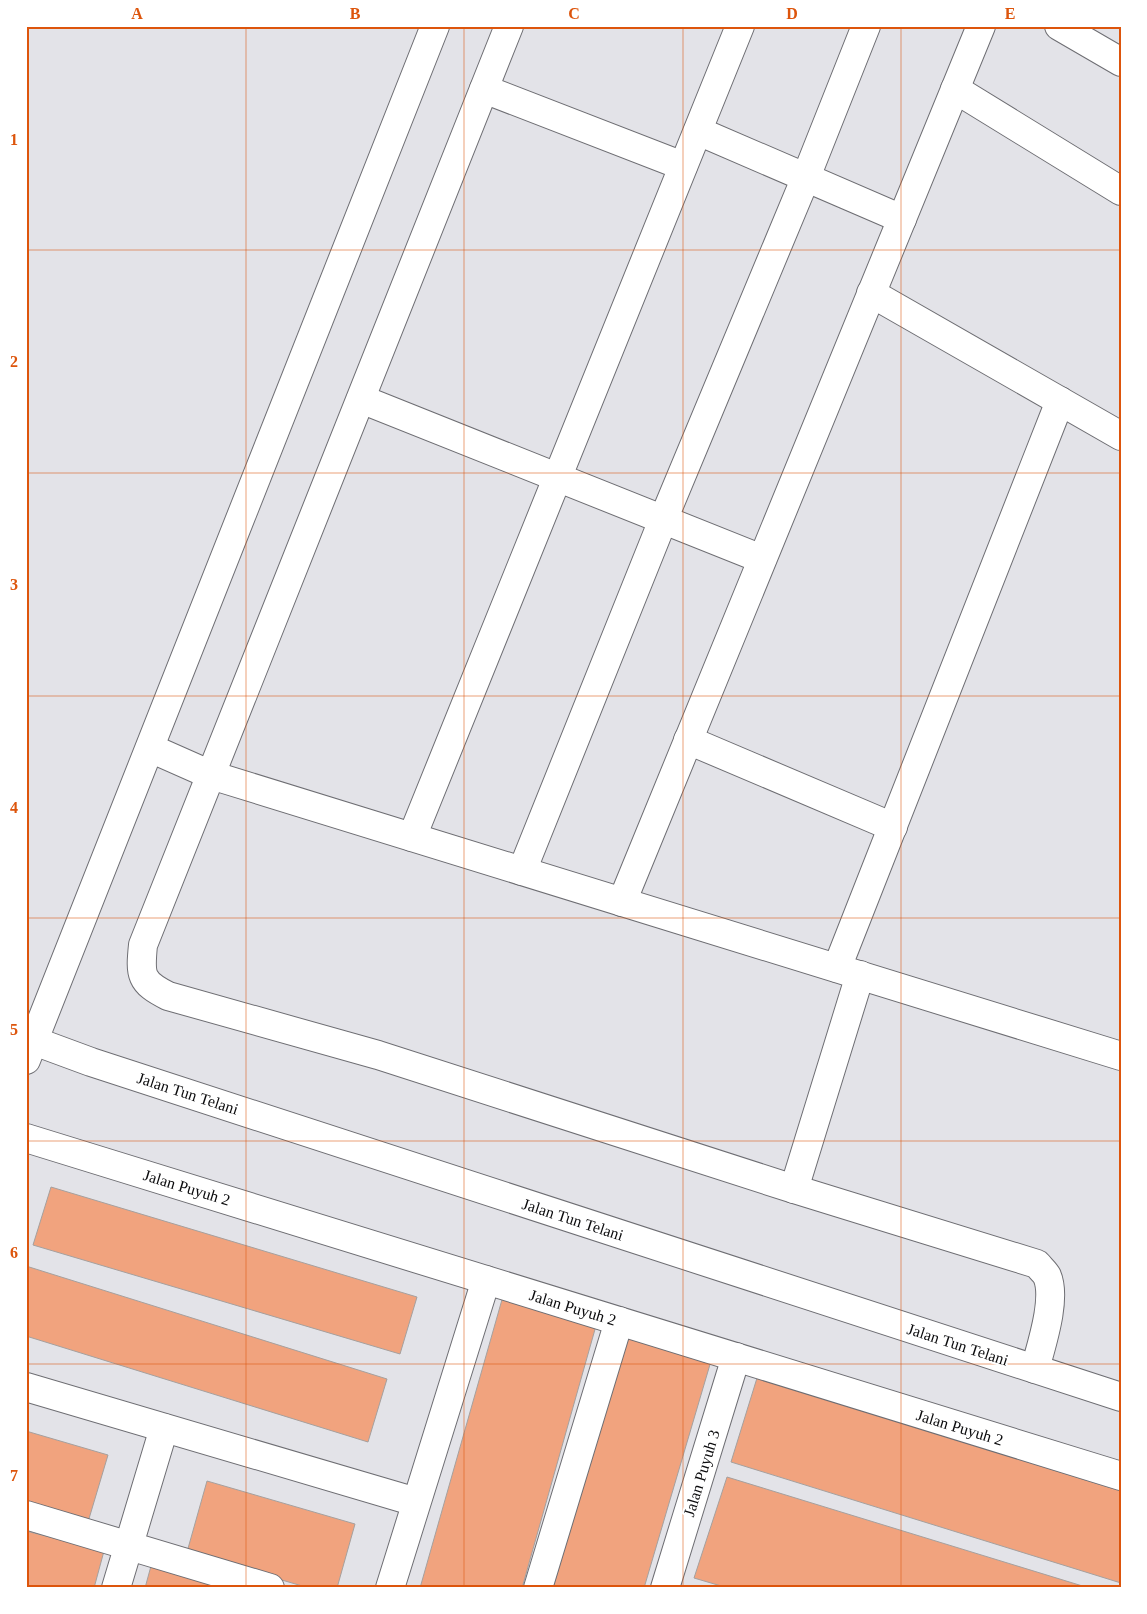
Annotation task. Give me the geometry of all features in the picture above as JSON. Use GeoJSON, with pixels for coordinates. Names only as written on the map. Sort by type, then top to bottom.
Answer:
{"type":"FeatureCollection","features":[{"type":"Feature","properties":{"kind":"street"},"geometry":{"type":"LineString","coordinates":[[29,1046],[150,748],[435,26]]}},
{"type":"Feature","properties":{"kind":"street"},"geometry":{"type":"LineString","coordinates":[[509,26],[143,945],[141,965],[144,980],[154,989],[168,996],[378,1055],[1037,1264],[1047,1276],[1050,1292],[1049,1313],[1035,1369]]}},
{"type":"Feature","properties":{"kind":"street"},"geometry":{"type":"LineString","coordinates":[[412,837],[740,26]]}},
{"type":"Feature","properties":{"kind":"street"},"geometry":{"type":"LineString","coordinates":[[522,871],[866,26]]}},
{"type":"Feature","properties":{"kind":"street"},"geometry":{"type":"LineString","coordinates":[[622,902],[981,26]]}},
{"type":"Feature","properties":{"kind":"street"},"geometry":{"type":"LineString","coordinates":[[1059,26],[1121,62]]}},
{"type":"Feature","properties":{"kind":"street"},"geometry":{"type":"LineString","coordinates":[[484,89],[683,166]]}},
{"type":"Feature","properties":{"kind":"street"},"geometry":{"type":"LineString","coordinates":[[955,89],[1121,190]]}},
{"type":"Feature","properties":{"kind":"street"},"geometry":{"type":"LineString","coordinates":[[698,131],[902,219]]}},
{"type":"Feature","properties":{"kind":"street"},"geometry":{"type":"LineString","coordinates":[[872,293],[1121,436]]}},
{"type":"Feature","properties":{"kind":"street"},"geometry":{"type":"LineString","coordinates":[[361,399],[762,559]]}},
{"type":"Feature","properties":{"kind":"street"},"geometry":{"type":"LineString","coordinates":[[794,1188],[848,972],[892,827],[1060,401]]}},
{"type":"Feature","properties":{"kind":"street"},"geometry":{"type":"LineString","coordinates":[[688,740],[892,827]]}},
{"type":"Feature","properties":{"kind":"street"},"geometry":{"type":"LineString","coordinates":[[150,748],[211,775],[1121,1056]]}},
{"type":"Feature","properties":{"kind":"street","name":"Jalan Tun Telani"},"geometry":{"type":"LineString","coordinates":[[29,1046],[100,1065],[1121,1397]]}},
{"type":"Feature","properties":{"kind":"street","name":"Jalan Puyuh 2"},"geometry":{"type":"LineString","coordinates":[[26,1138],[1121,1476]]}},
{"type":"Feature","properties":{"kind":"street"},"geometry":{"type":"LineString","coordinates":[[390,1588],[486,1280]]}},
{"type":"Feature","properties":{"kind":"street"},"geometry":{"type":"LineString","coordinates":[[538,1588],[618,1321]]}},
{"type":"Feature","properties":{"kind":"street","name":"Jalan Puyuh 3"},"geometry":{"type":"LineString","coordinates":[[665,1588],[736,1357]]}},
{"type":"Feature","properties":{"kind":"street"},"geometry":{"type":"LineString","coordinates":[[26,1386],[416,1502]]}},
{"type":"Feature","properties":{"kind":"street"},"geometry":{"type":"LineString","coordinates":[[116,1588],[164,1428]]}},
{"type":"Feature","properties":{"kind":"street"},"geometry":{"type":"LineString","coordinates":[[26,1515],[270,1588]]}},
{"type":"Feature","properties":{"kind":"building"},"geometry":{"type":"Polygon","coordinates":[[[51,1187],[417,1297],[400,1354],[33,1245],[51,1187]]]}},
{"type":"Feature","properties":{"kind":"building"},"geometry":{"type":"Polygon","coordinates":[[[26,1266],[387,1379],[368,1442],[26,1336],[26,1266]]]}},
{"type":"Feature","properties":{"kind":"building"},"geometry":{"type":"Polygon","coordinates":[[[507,1282],[601,1308],[522,1588],[420,1588],[507,1282]]]}},
{"type":"Feature","properties":{"kind":"building"},"geometry":{"type":"Polygon","coordinates":[[[627,1336],[711,1361],[644,1588],[553,1588],[627,1336]]]}},
{"type":"Feature","properties":{"kind":"building"},"geometry":{"type":"Polygon","coordinates":[[[757,1378],[1121,1491],[1121,1583],[731,1462],[757,1378]]]}},
{"type":"Feature","properties":{"kind":"building"},"geometry":{"type":"Polygon","coordinates":[[[26,1431],[108,1455],[88,1522],[26,1503],[26,1431]]]}},
{"type":"Feature","properties":{"kind":"building"},"geometry":{"type":"Polygon","coordinates":[[[727,1477],[1089,1588],[728,1588],[694,1578],[727,1477]]]}},
{"type":"Feature","properties":{"kind":"building"},"geometry":{"type":"Polygon","coordinates":[[[207,1481],[355,1524],[337,1588],[309,1588],[187,1552],[207,1481]]]}},
{"type":"Feature","properties":{"kind":"building"},"geometry":{"type":"Polygon","coordinates":[[[26,1531],[104,1551],[94,1588],[26,1588],[26,1531]]]}},
{"type":"Feature","properties":{"kind":"building"},"geometry":{"type":"Polygon","coordinates":[[[151,1566],[225,1588],[145,1588],[151,1566]]]}}]}
